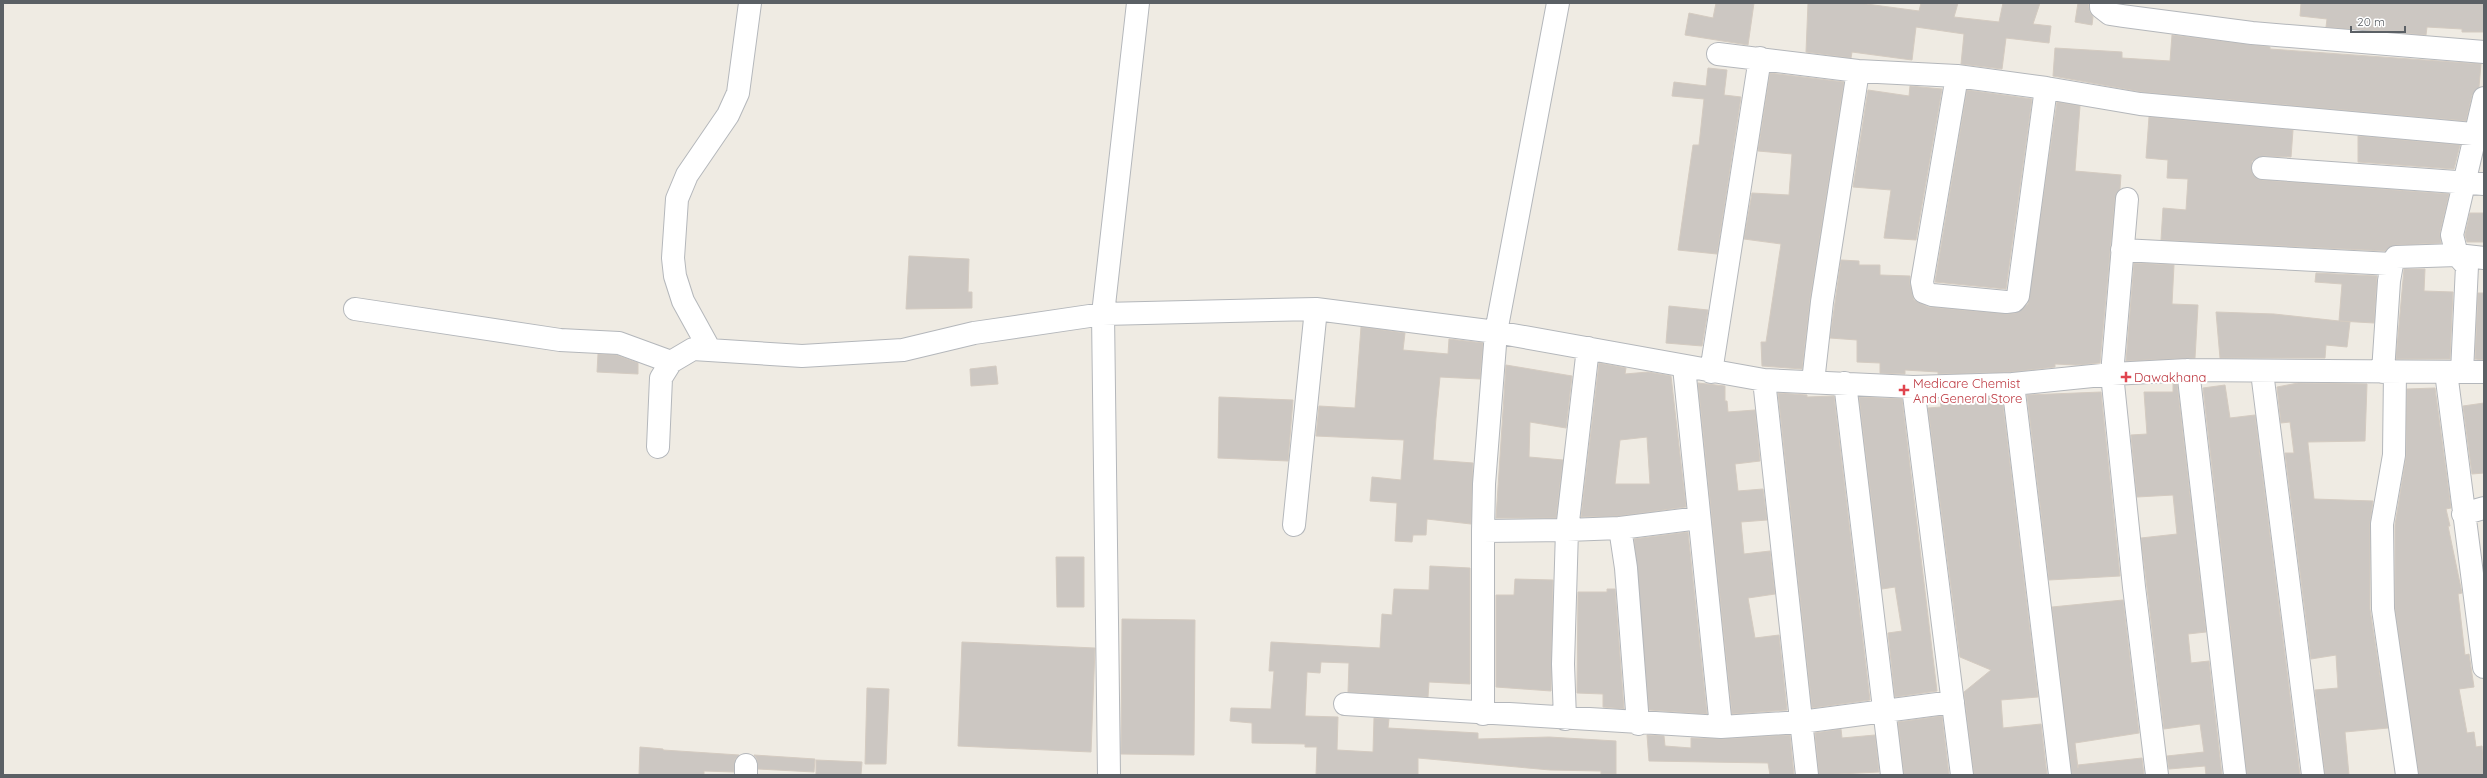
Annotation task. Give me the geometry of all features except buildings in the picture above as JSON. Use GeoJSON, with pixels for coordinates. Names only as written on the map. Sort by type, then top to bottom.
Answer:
{"type":"FeatureCollection","features":[{"type":"Feature","properties":{"kind":"street"},"geometry":{"type":"LineString","coordinates":[[710,350],[683,301],[675,276],[673,258],[677,199],[687,175],[728,115],[738,93],[750,3]]}},
{"type":"Feature","properties":{"kind":"street"},"geometry":{"type":"LineString","coordinates":[[1109,775],[1103,314],[1138,3]]}},
{"type":"Feature","properties":{"kind":"street"},"geometry":{"type":"LineString","coordinates":[[1482,714],[1484,484],[1496,332],[1558,3]]}},
{"type":"Feature","properties":{"kind":"street"},"geometry":{"type":"LineString","coordinates":[[2101,3],[2102,7],[2110,14],[2252,33],[2484,52]]}},
{"type":"Feature","properties":{"kind":"street"},"geometry":{"type":"LineString","coordinates":[[1718,54],[1858,71],[1957,76],[2147,104],[2479,135]]}},
{"type":"Feature","properties":{"kind":"street"},"geometry":{"type":"LineString","coordinates":[[1711,372],[1758,80],[1760,58]]}},
{"type":"Feature","properties":{"kind":"street"},"geometry":{"type":"LineString","coordinates":[[1813,382],[1822,302],[1858,71]]}},
{"type":"Feature","properties":{"kind":"street"},"geometry":{"type":"LineString","coordinates":[[1957,76],[1922,282],[1924,292],[1932,295],[2006,302],[2014,301],[2018,296],[2046,88]]}},
{"type":"Feature","properties":{"kind":"street"},"geometry":{"type":"LineString","coordinates":[[2484,98],[2473,183],[2452,235],[2456,255],[2467,266],[2454,372],[2463,514],[2484,667]]}},
{"type":"Feature","properties":{"kind":"street"},"geometry":{"type":"LineString","coordinates":[[2262,168],[2473,183]]}},
{"type":"Feature","properties":{"kind":"street"},"geometry":{"type":"LineString","coordinates":[[2127,199],[2112,374],[2134,587],[2157,775]]}},
{"type":"Feature","properties":{"kind":"street"},"geometry":{"type":"LineString","coordinates":[[2122,250],[2392,264]]}},
{"type":"Feature","properties":{"kind":"street"},"geometry":{"type":"LineString","coordinates":[[2407,775],[2383,609],[2382,524],[2394,455],[2389,372],[2392,264],[2396,257],[2456,255],[2484,258]]}},
{"type":"Feature","properties":{"kind":"street"},"geometry":{"type":"LineString","coordinates":[[355,309],[560,340],[619,343],[671,362]]}},
{"type":"Feature","properties":{"kind":"street"},"geometry":{"type":"LineString","coordinates":[[1294,525],[1316,309]]}},
{"type":"Feature","properties":{"kind":"street"},"geometry":{"type":"LineString","coordinates":[[658,447],[661,378],[671,362],[693,349],[802,356],[903,350],[974,333],[1103,314],[1316,309],[1496,332],[1711,372],[1764,380],[1913,387],[2013,384],[2112,374],[2188,370],[2262,372],[2484,372]]}},
{"type":"Feature","properties":{"kind":"street"},"geometry":{"type":"LineString","coordinates":[[1565,719],[1563,664],[1567,530],[1588,348]]}},
{"type":"Feature","properties":{"kind":"street"},"geometry":{"type":"LineString","coordinates":[[1684,367],[1721,727]]}},
{"type":"Feature","properties":{"kind":"street"},"geometry":{"type":"LineString","coordinates":[[2188,370],[2235,775]]}},
{"type":"Feature","properties":{"kind":"street"},"geometry":{"type":"LineString","coordinates":[[2262,372],[2313,775]]}},
{"type":"Feature","properties":{"kind":"street"},"geometry":{"type":"LineString","coordinates":[[1764,380],[1807,775]]}},
{"type":"Feature","properties":{"kind":"street"},"geometry":{"type":"LineString","coordinates":[[1845,383],[1892,775]]}},
{"type":"Feature","properties":{"kind":"street"},"geometry":{"type":"LineString","coordinates":[[2013,384],[2060,775]]}},
{"type":"Feature","properties":{"kind":"street"},"geometry":{"type":"LineString","coordinates":[[1913,387],[1962,775]]}},
{"type":"Feature","properties":{"kind":"street"},"geometry":{"type":"LineString","coordinates":[[2463,514],[2484,508]]}},
{"type":"Feature","properties":{"kind":"street"},"geometry":{"type":"LineString","coordinates":[[1484,531],[1620,528],[1699,518]]}},
{"type":"Feature","properties":{"kind":"street"},"geometry":{"type":"LineString","coordinates":[[1620,528],[1626,568],[1638,724]]}},
{"type":"Feature","properties":{"kind":"street"},"geometry":{"type":"LineString","coordinates":[[1346,704],[1638,724],[1721,727],[1801,722],[1953,702]]}},
{"type":"Feature","properties":{"kind":"place","name":"Dawakhana"},"geometry":{"type":"Point","coordinates":[2126,377]}},
{"type":"Feature","properties":{"kind":"place","name":"Medicare Chemist And General Store"},"geometry":{"type":"Point","coordinates":[1904,390]}}]}
